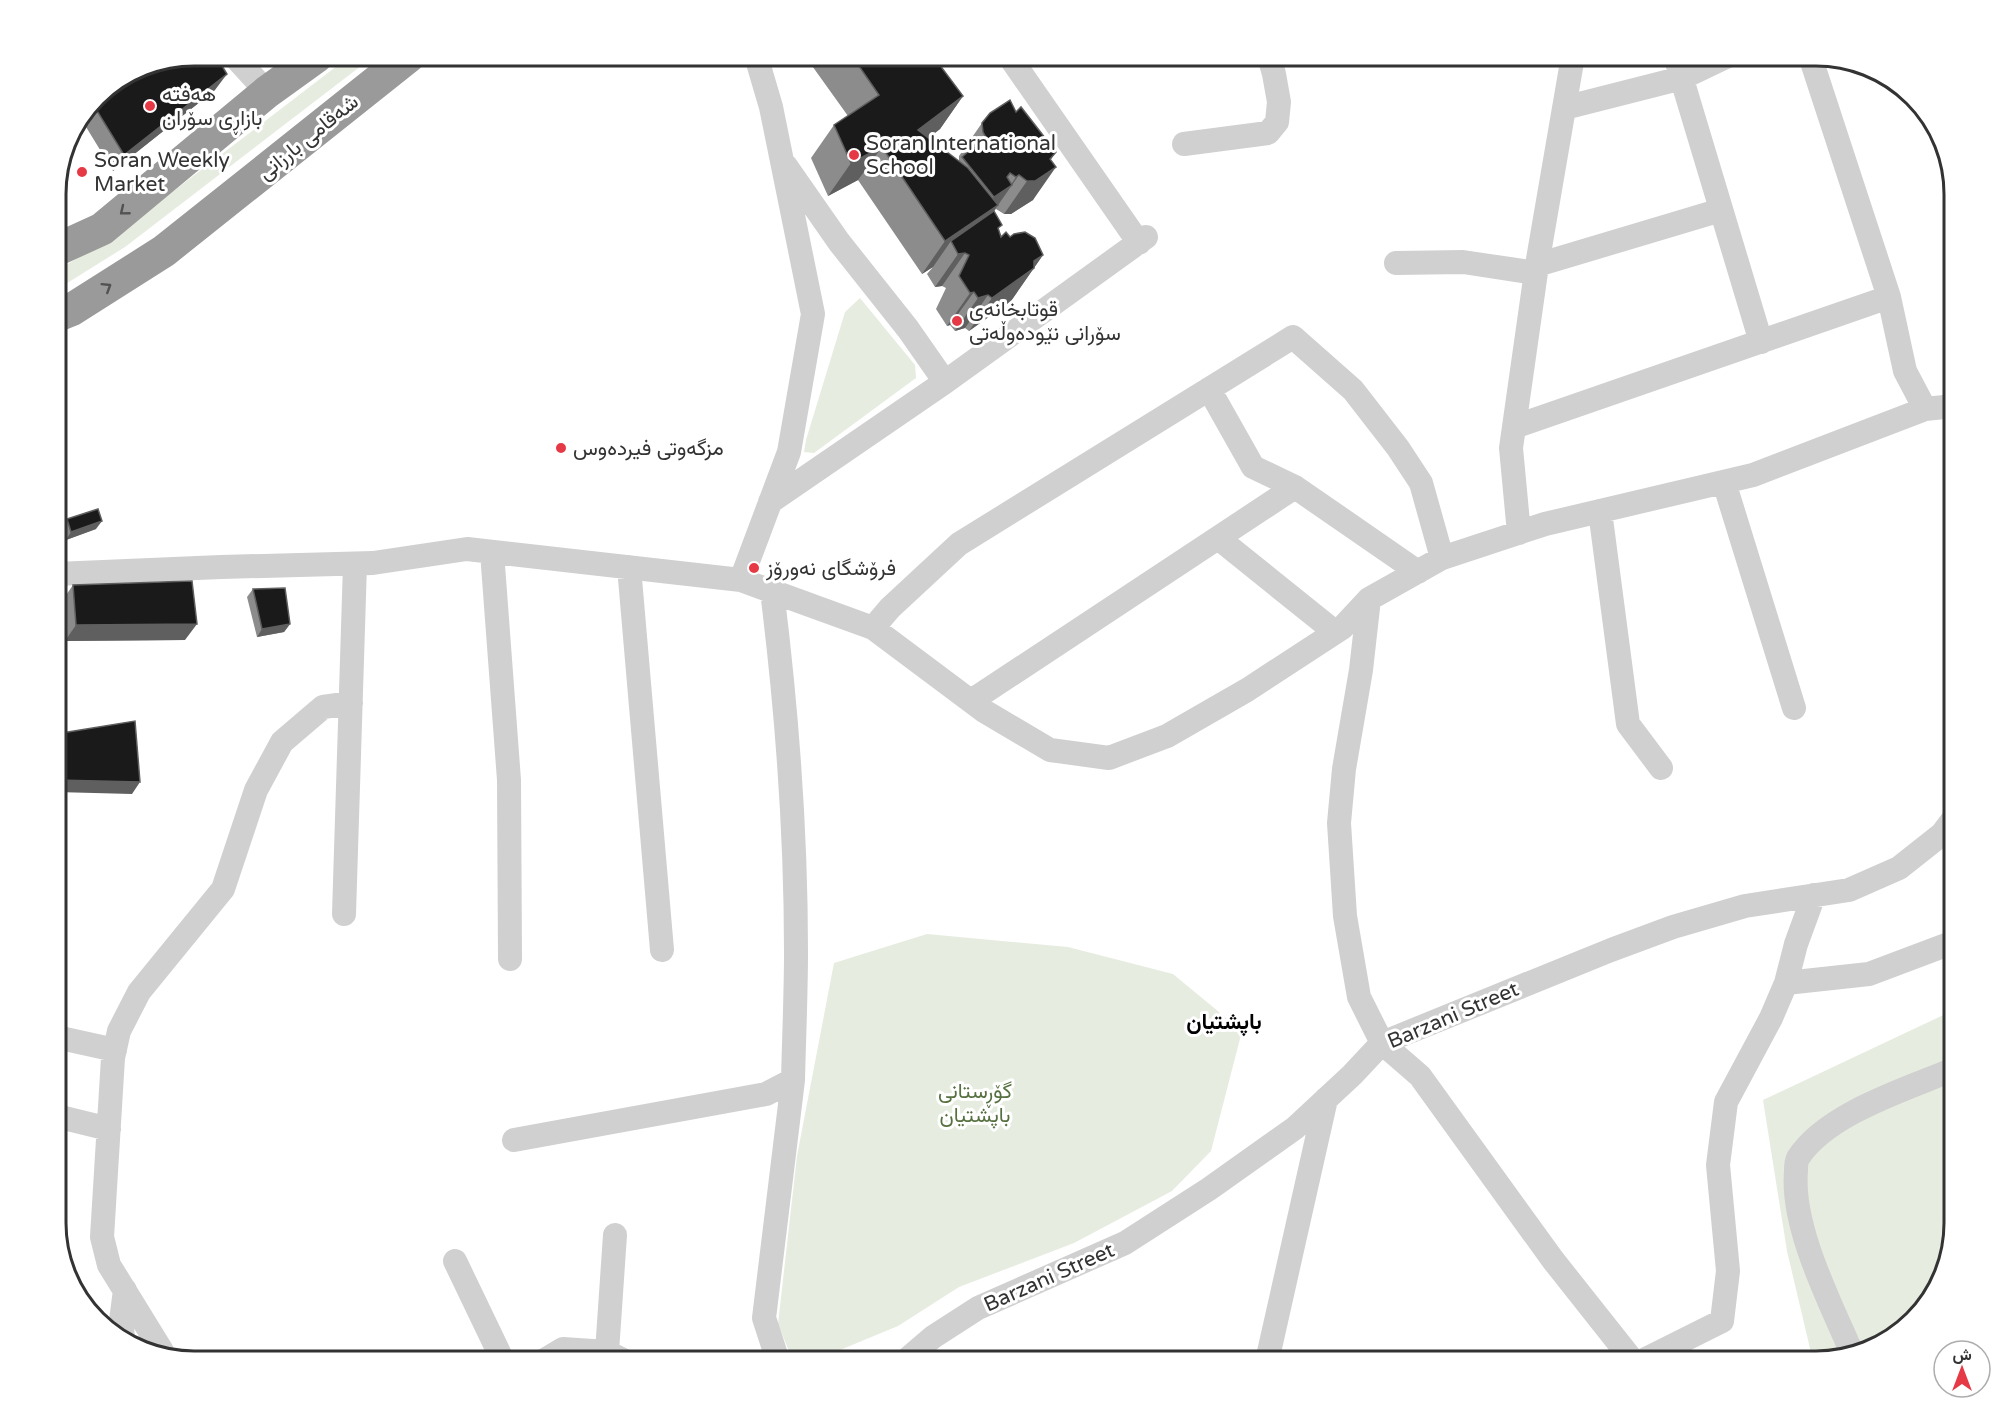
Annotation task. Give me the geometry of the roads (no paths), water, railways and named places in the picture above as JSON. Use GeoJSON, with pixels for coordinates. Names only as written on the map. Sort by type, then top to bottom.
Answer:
{"type":"FeatureCollection","features":[{"type":"Feature","properties":{"kind":"highway"},"geometry":{"type":"LineString","coordinates":[[66,245],[102,229],[267,92],[303,66]]}},
{"type":"Feature","properties":{"kind":"highway","name":"شەقامی بارزانی"},"geometry":{"type":"LineString","coordinates":[[66,312],[164,250],[396,66]]}},
{"type":"Feature","properties":{"kind":"street"},"geometry":{"type":"LineString","coordinates":[[243,66],[267,92]]}},
{"type":"Feature","properties":{"kind":"street"},"geometry":{"type":"LineString","coordinates":[[741,580],[789,452],[813,314],[771,107],[759,66]]}},
{"type":"Feature","properties":{"kind":"street"},"geometry":{"type":"LineString","coordinates":[[770,502],[945,382],[1143,240],[1023,66]]}},
{"type":"Feature","properties":{"kind":"street"},"geometry":{"type":"LineString","coordinates":[[1185,144],[1268,133],[1277,122],[1279,102],[1272,66]]}},
{"type":"Feature","properties":{"kind":"street"},"geometry":{"type":"LineString","coordinates":[[1519,533],[1510,448],[1536,269],[1571,66]]}},
{"type":"Feature","properties":{"kind":"street"},"geometry":{"type":"LineString","coordinates":[[1678,66],[1761,342]]}},
{"type":"Feature","properties":{"kind":"street"},"geometry":{"type":"LineString","coordinates":[[1564,108],[1682,78],[1707,66]]}},
{"type":"Feature","properties":{"kind":"street"},"geometry":{"type":"LineString","coordinates":[[1813,66],[1889,297],[1905,371],[1925,409]]}},
{"type":"Feature","properties":{"kind":"street"},"geometry":{"type":"LineString","coordinates":[[781,159],[839,242],[908,329],[945,382]]}},
{"type":"Feature","properties":{"kind":"street"},"geometry":{"type":"LineString","coordinates":[[1396,263],[1463,262],[1536,269],[1721,210]]}},
{"type":"Feature","properties":{"kind":"street"},"geometry":{"type":"LineString","coordinates":[[1514,427],[1889,297]]}},
{"type":"Feature","properties":{"kind":"street"},"geometry":{"type":"LineString","coordinates":[[873,628],[890,608],[959,544],[1293,337],[1353,390],[1398,448],[1421,483],[1442,558]]}},
{"type":"Feature","properties":{"kind":"street"},"geometry":{"type":"LineString","coordinates":[[1209,389],[1253,467],[1295,487],[1418,572]]}},
{"type":"Feature","properties":{"kind":"street"},"geometry":{"type":"LineString","coordinates":[[66,574],[373,563],[468,549],[741,580],[873,628],[984,711],[1050,750],[1109,758],[1167,736],[1247,690],[1342,628],[1369,599],[1442,558],[1545,524],[1753,475],[1925,409],[1944,407]]}},
{"type":"Feature","properties":{"kind":"street"},"geometry":{"type":"LineString","coordinates":[[1724,482],[1794,708]]}},
{"type":"Feature","properties":{"kind":"street"},"geometry":{"type":"LineString","coordinates":[[971,701],[1295,487]]}},
{"type":"Feature","properties":{"kind":"street"},"geometry":{"type":"LineString","coordinates":[[1600,511],[1628,724],[1661,768]]}},
{"type":"Feature","properties":{"kind":"street"},"geometry":{"type":"LineString","coordinates":[[1218,538],[1335,632]]}},
{"type":"Feature","properties":{"kind":"street"},"geometry":{"type":"LineString","coordinates":[[492,552],[509,780],[510,958]]}},
{"type":"Feature","properties":{"kind":"street"},"geometry":{"type":"LineString","coordinates":[[344,914],[355,564]]}},
{"type":"Feature","properties":{"kind":"street"},"geometry":{"type":"LineString","coordinates":[[629,567],[662,950]]}},
{"type":"Feature","properties":{"kind":"street"},"geometry":{"type":"LineString","coordinates":[[772,591],[784,683],[793,811],[796,952],[793,1080],[764,1318],[774,1351]]}},
{"type":"Feature","properties":{"kind":"street"},"geometry":{"type":"LineString","coordinates":[[1369,599],[1344,769],[1339,823],[1345,916],[1359,997],[1382,1043],[1420,1076],[1553,1260],[1624,1351]]}},
{"type":"Feature","properties":{"kind":"street"},"geometry":{"type":"LineString","coordinates":[[160,1347],[109,1265],[102,1238],[115,1050],[119,1031],[139,992],[222,889],[256,790],[282,742],[323,707],[351,703]]}},
{"type":"Feature","properties":{"kind":"street","name":"Barzani Street"},"geometry":{"type":"LineString","coordinates":[[917,1351],[933,1337],[978,1308],[1125,1243],[1209,1189],[1285,1135],[1352,1075],[1382,1043],[1673,927],[1745,906],[1850,890],[1899,868],[1944,831]]}},
{"type":"Feature","properties":{"kind":"street"},"geometry":{"type":"LineString","coordinates":[[1663,1351],[1722,1320],[1728,1271],[1718,1165],[1726,1102],[1771,1018],[1786,983],[1796,944],[1814,895]]}},
{"type":"Feature","properties":{"kind":"street"},"geometry":{"type":"LineString","coordinates":[[1786,983],[1869,974],[1944,946]]}},
{"type":"Feature","properties":{"kind":"street"},"geometry":{"type":"LineString","coordinates":[[66,1039],[115,1050]]}},
{"type":"Feature","properties":{"kind":"street"},"geometry":{"type":"LineString","coordinates":[[1849,1347],[1815,1268],[1798,1209],[1795,1183],[1797,1160],[1817,1136],[1863,1107],[1944,1073]]}},
{"type":"Feature","properties":{"kind":"street"},"geometry":{"type":"LineString","coordinates":[[514,1140],[766,1094],[793,1080]]}},
{"type":"Feature","properties":{"kind":"street"},"geometry":{"type":"LineString","coordinates":[[1269,1351],[1326,1099]]}},
{"type":"Feature","properties":{"kind":"street"},"geometry":{"type":"LineString","coordinates":[[66,1118],[109,1129]]}},
{"type":"Feature","properties":{"kind":"street"},"geometry":{"type":"LineString","coordinates":[[615,1235],[616,1351]]}},
{"type":"Feature","properties":{"kind":"street"},"geometry":{"type":"LineString","coordinates":[[455,1261],[498,1351]]}},
{"type":"Feature","properties":{"kind":"street"},"geometry":{"type":"LineString","coordinates":[[120,1327],[124,1290]]}},
{"type":"Feature","properties":{"kind":"street"},"geometry":{"type":"LineString","coordinates":[[560,1351],[563,1349],[576,1351]]}},
{"type":"Feature","properties":{"kind":"place","name":"هەفتە بازاڕی سۆران"},"geometry":{"type":"Point","coordinates":[150,106]}},
{"type":"Feature","properties":{"kind":"place","name":"Soran International School"},"geometry":{"type":"Point","coordinates":[854,155]}},
{"type":"Feature","properties":{"kind":"place","name":"Soran Weekly Market"},"geometry":{"type":"Point","coordinates":[82,172]}},
{"type":"Feature","properties":{"kind":"place","name":"قوتابخانەی سۆرانی نێودەوڵەتی"},"geometry":{"type":"Point","coordinates":[957,321]}},
{"type":"Feature","properties":{"kind":"place","name":"مزگەوتی فیردەوس"},"geometry":{"type":"Point","coordinates":[561,448]}},
{"type":"Feature","properties":{"kind":"place","name":"فرۆشگای نەورۆز"},"geometry":{"type":"Point","coordinates":[754,568]}},
{"type":"Feature","properties":{"kind":"district","name":"باپشتیان"},"geometry":{"type":"Point","coordinates":[1224,1021]}},
{"type":"Feature","properties":{"kind":"park label","name":"گۆڕستانی باپشتیان"},"geometry":{"type":"Point","coordinates":[975,1103]}}]}
